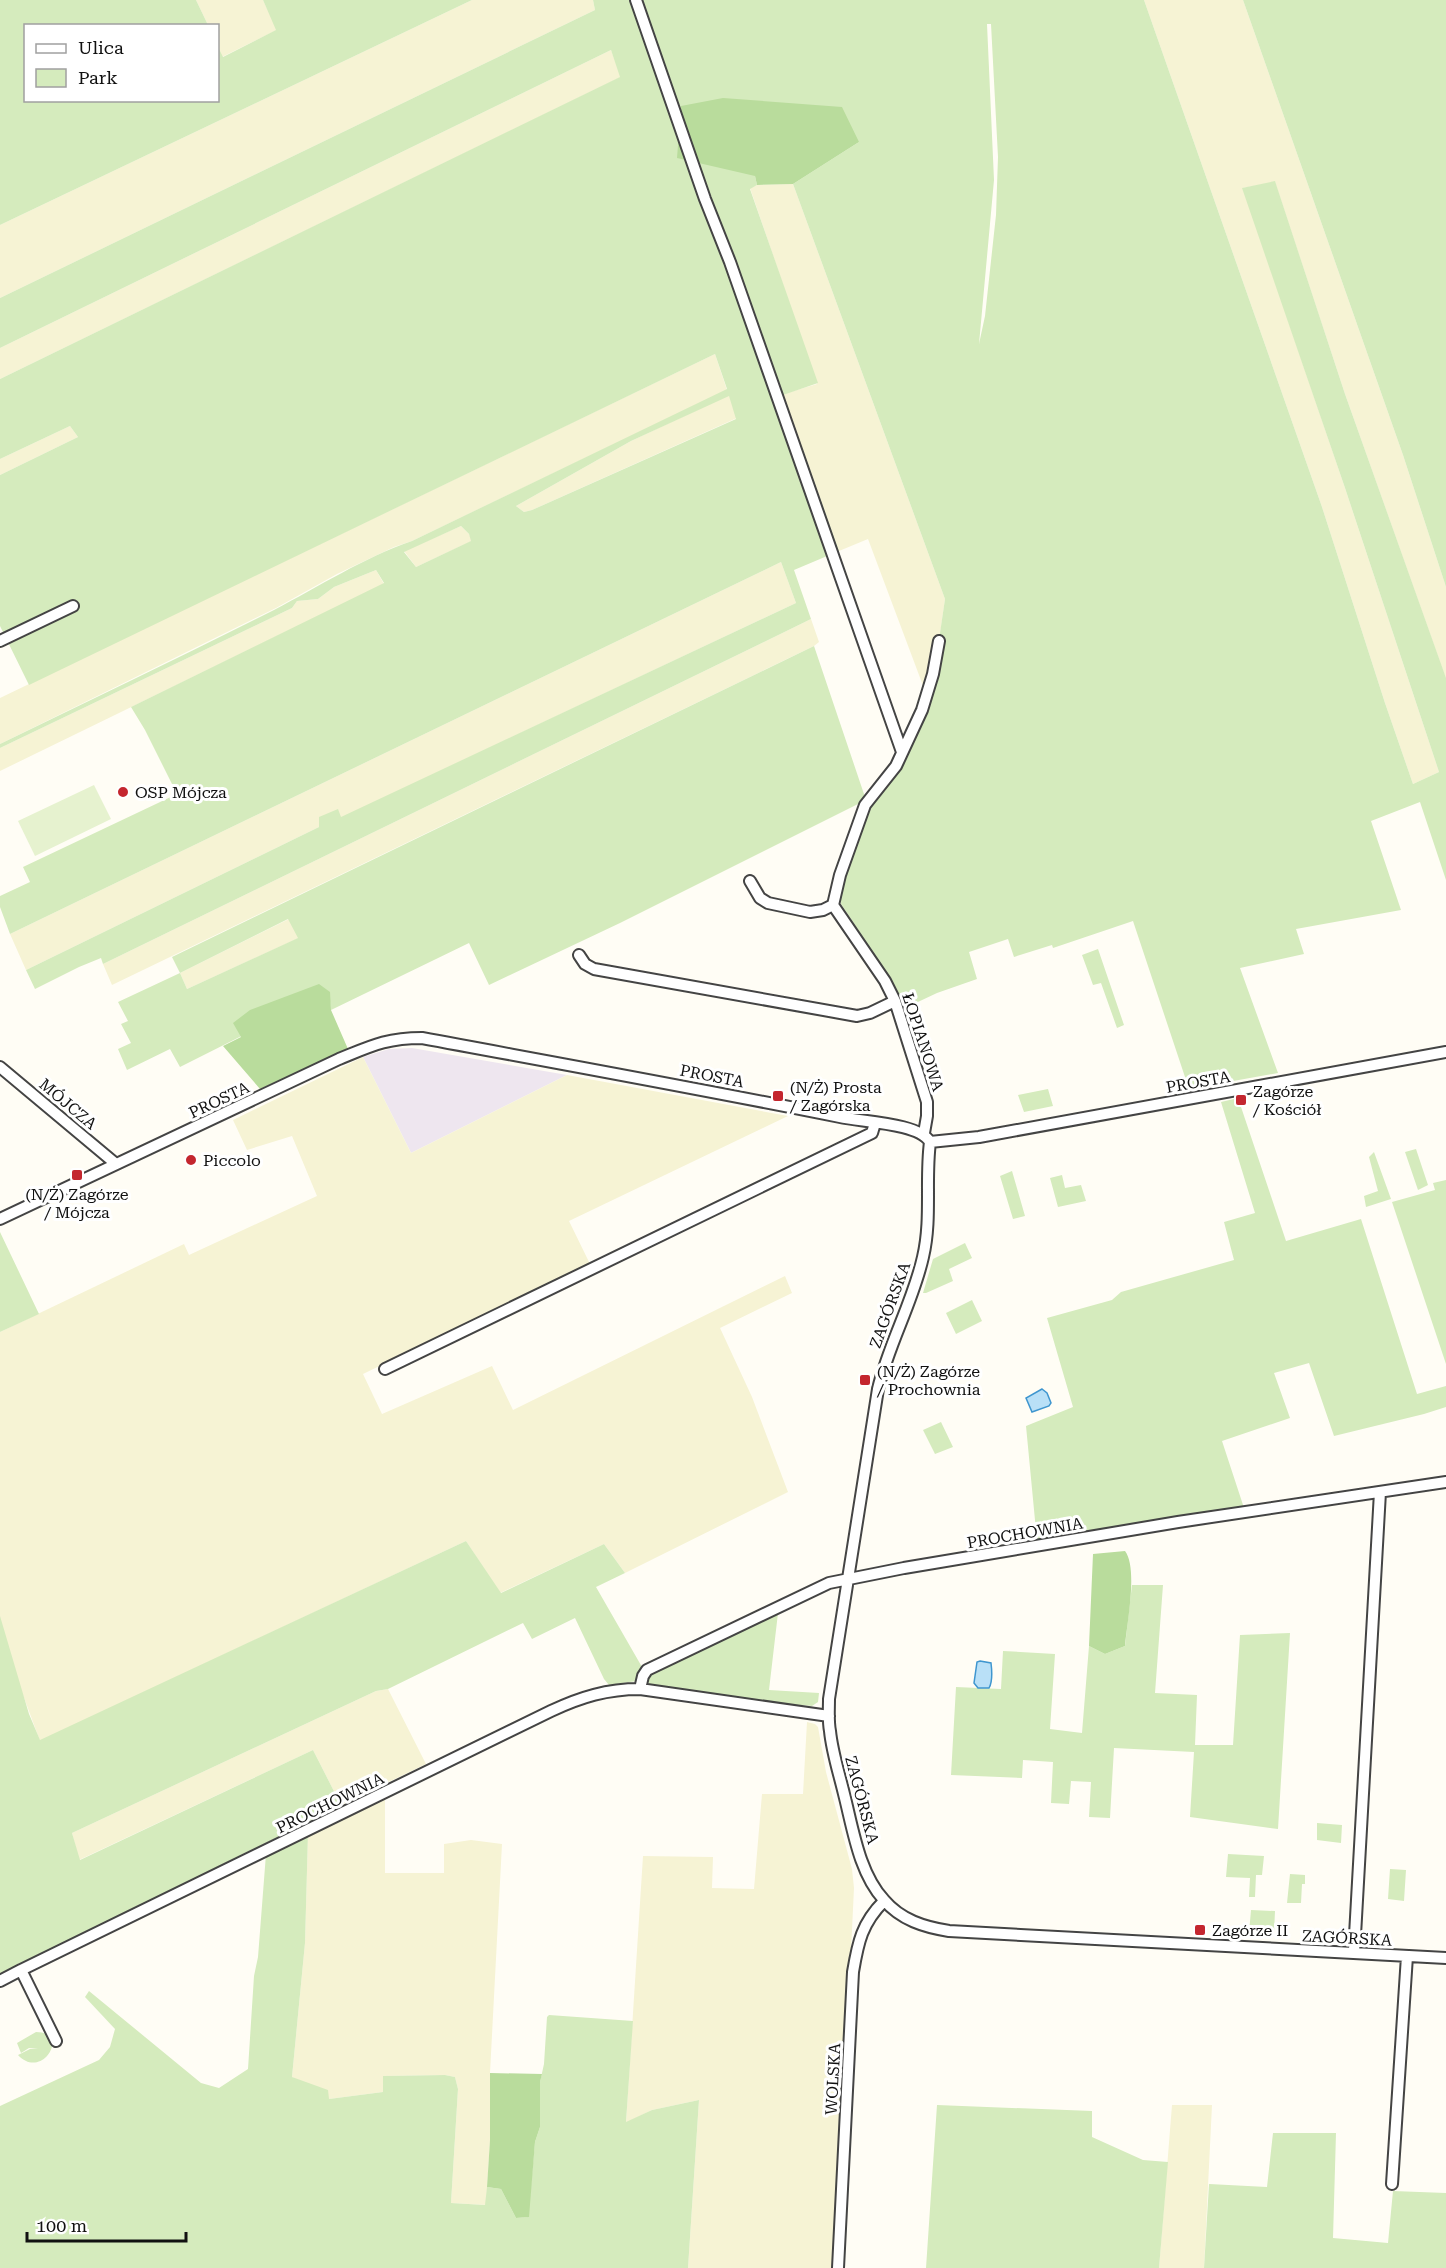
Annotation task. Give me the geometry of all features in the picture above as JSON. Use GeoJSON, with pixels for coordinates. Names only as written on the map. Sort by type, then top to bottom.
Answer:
{"type":"FeatureCollection","features":[{"type":"Feature","properties":{"kind":"street"},"geometry":{"type":"LineString","coordinates":[[636,0],[902,752]]}},
{"type":"Feature","properties":{"kind":"street"},"geometry":{"type":"LineString","coordinates":[[0,641],[73,606]]}},
{"type":"Feature","properties":{"kind":"street"},"geometry":{"type":"LineString","coordinates":[[750,881],[760,898],[768,903],[810,912],[823,910],[833,905],[840,875],[865,805],[886,781],[922,710],[933,674],[939,642]]}},
{"type":"Feature","properties":{"kind":"street","name":"ŁOPIANOWA"},"geometry":{"type":"LineString","coordinates":[[833,905],[885,981],[895,1001],[927,1102],[927,1137]]}},
{"type":"Feature","properties":{"kind":"street"},"geometry":{"type":"LineString","coordinates":[[579,955],[585,964],[594,969],[857,1016],[870,1013],[895,1001]]}},
{"type":"Feature","properties":{"kind":"street","name":"PROSTA"},"geometry":{"type":"LineString","coordinates":[[0,1219],[339,1059],[380,1042],[398,1038],[422,1038],[903,1127],[927,1137],[979,1137],[1446,1052]]}},
{"type":"Feature","properties":{"kind":"street","name":"MÓJCZA"},"geometry":{"type":"LineString","coordinates":[[0,1067],[116,1164]]}},
{"type":"Feature","properties":{"kind":"street"},"geometry":{"type":"LineString","coordinates":[[385,1369],[872,1133],[875,1123]]}},
{"type":"Feature","properties":{"kind":"street","name":"ZAGÓRSKA"},"geometry":{"type":"LineString","coordinates":[[927,1137],[929,1207],[923,1257],[913,1292],[890,1348],[878,1389],[829,1699],[833,1747],[862,1860],[875,1890],[898,1913],[915,1923],[949,1930],[1446,1958]]}},
{"type":"Feature","properties":{"kind":"street","name":"PROCHOWNIA"},"geometry":{"type":"LineString","coordinates":[[640,1689],[647,1670],[829,1583],[904,1568],[1169,1524],[1446,1482]]}},
{"type":"Feature","properties":{"kind":"street"},"geometry":{"type":"LineString","coordinates":[[1354,1953],[1380,1492]]}},
{"type":"Feature","properties":{"kind":"street","name":"PROCHOWNIA"},"geometry":{"type":"LineString","coordinates":[[0,1981],[572,1701],[603,1691],[640,1689],[829,1716]]}},
{"type":"Feature","properties":{"kind":"street","name":"WOLSKA"},"geometry":{"type":"LineString","coordinates":[[838,2268],[854,1972],[858,1939],[873,1913],[884,1901]]}},
{"type":"Feature","properties":{"kind":"street"},"geometry":{"type":"LineString","coordinates":[[1392,2184],[1407,1956]]}},
{"type":"Feature","properties":{"kind":"street"},"geometry":{"type":"LineString","coordinates":[[21,1970],[56,2041]]}},
{"type":"Feature","properties":{"kind":"shaded area"},"geometry":{"type":"Polygon","coordinates":[[[196,0],[263,0],[277,30],[222,57],[219,50],[219,24],[208,24],[196,0]]]}},
{"type":"Feature","properties":{"kind":"shaded area"},"geometry":{"type":"Polygon","coordinates":[[[472,0],[593,0],[595,10],[0,298],[0,225],[472,0]]]}},
{"type":"Feature","properties":{"kind":"shaded area"},"geometry":{"type":"Polygon","coordinates":[[[1144,0],[1243,0],[1403,455],[1446,587],[1446,679],[1345,394],[1275,182],[1243,188],[1439,772],[1413,784],[1322,507],[1144,0]]]}},
{"type":"Feature","properties":{"kind":"shaded area"},"geometry":{"type":"Polygon","coordinates":[[[611,50],[621,77],[0,379],[0,348],[611,50]]]}},
{"type":"Feature","properties":{"kind":"shaded area"},"geometry":{"type":"Polygon","coordinates":[[[793,184],[945,599],[939,641],[925,691],[868,539],[839,551],[783,394],[817,384],[750,188],[757,185],[793,184]]]}},
{"type":"Feature","properties":{"kind":"shaded area"},"geometry":{"type":"Polygon","coordinates":[[[715,354],[727,390],[412,541],[337,574],[276,608],[0,744],[0,698],[715,354]]]}},
{"type":"Feature","properties":{"kind":"shaded area"},"geometry":{"type":"Polygon","coordinates":[[[729,395],[737,418],[532,510],[524,512],[516,506],[631,441],[729,395]]]}},
{"type":"Feature","properties":{"kind":"shaded area"},"geometry":{"type":"Polygon","coordinates":[[[70,426],[78,437],[0,475],[0,459],[70,426]]]}},
{"type":"Feature","properties":{"kind":"shaded area"},"geometry":{"type":"Polygon","coordinates":[[[461,526],[472,541],[416,567],[404,551],[461,526]]]}},
{"type":"Feature","properties":{"kind":"shaded area"},"geometry":{"type":"Polygon","coordinates":[[[781,562],[796,603],[341,818],[319,817],[319,827],[26,970],[10,934],[781,562]]]}},
{"type":"Feature","properties":{"kind":"shaded area"},"geometry":{"type":"Polygon","coordinates":[[[376,570],[384,584],[0,771],[0,748],[292,608],[297,601],[318,599],[334,587],[376,570]]]}},
{"type":"Feature","properties":{"kind":"shaded area"},"geometry":{"type":"Polygon","coordinates":[[[811,619],[819,642],[814,646],[112,985],[103,964],[811,619]]]}},
{"type":"Feature","properties":{"kind":"shaded area"},"geometry":{"type":"Polygon","coordinates":[[[289,919],[299,938],[187,989],[180,973],[289,919]]]}},
{"type":"Feature","properties":{"kind":"shaded area"},"geometry":{"type":"Polygon","coordinates":[[[412,1048],[567,1075],[411,1153],[363,1057],[389,1049],[412,1048]]]}},
{"type":"Feature","properties":{"kind":"shaded area"},"geometry":{"type":"Polygon","coordinates":[[[363,1057],[411,1153],[567,1075],[788,1116],[569,1221],[590,1264],[363,1374],[382,1414],[492,1366],[513,1410],[785,1276],[792,1293],[720,1328],[752,1397],[788,1492],[625,1573],[604,1544],[500,1593],[466,1541],[40,1741],[23,1695],[0,1704],[0,1332],[184,1244],[189,1255],[317,1196],[292,1136],[247,1150],[233,1120],[363,1057]]]}},
{"type":"Feature","properties":{"kind":"shaded area"},"geometry":{"type":"Polygon","coordinates":[[[388,1689],[426,1764],[341,1805],[313,1750],[79,1860],[72,1833],[376,1691],[388,1689]]]}},
{"type":"Feature","properties":{"kind":"shaded area"},"geometry":{"type":"Polygon","coordinates":[[[807,1722],[818,1727],[826,1772],[852,1869],[854,1888],[843,2119],[838,2169],[841,2217],[838,2268],[688,2268],[699,2100],[652,2110],[626,2123],[643,1856],[713,1857],[712,1888],[754,1889],[762,1794],[803,1794],[807,1722]]]}},
{"type":"Feature","properties":{"kind":"shaded area"},"geometry":{"type":"Polygon","coordinates":[[[385,1798],[385,1873],[444,1873],[444,1844],[471,1840],[502,1844],[490,2073],[490,2140],[486,2205],[451,2203],[458,2089],[455,2077],[445,2075],[384,2076],[383,2092],[329,2099],[292,2077],[305,1943],[308,1834],[385,1798]]]}},
{"type":"Feature","properties":{"kind":"shaded area"},"geometry":{"type":"Polygon","coordinates":[[[1172,2105],[1212,2105],[1204,2268],[1159,2268],[1172,2105]]]}},
{"type":"Feature","properties":{"kind":"green space"},"geometry":{"type":"Polygon","coordinates":[[[0,0],[196,0],[208,24],[24,24],[24,102],[219,102],[219,49],[223,57],[276,30],[263,0],[472,0],[0,225],[0,0]]]}},
{"type":"Feature","properties":{"kind":"green space"},"geometry":{"type":"Polygon","coordinates":[[[593,0],[1144,0],[1322,507],[1413,784],[1439,772],[1242,188],[1275,181],[1345,394],[1446,678],[1446,880],[1420,802],[1371,821],[1401,910],[1296,929],[1304,954],[1240,968],[1278,1073],[1189,1089],[1133,921],[1053,948],[1052,945],[1014,957],[1008,939],[969,952],[977,979],[937,993],[903,1009],[890,978],[841,904],[840,896],[871,804],[898,773],[930,701],[945,599],[793,184],[859,142],[755,176],[757,185],[750,189],[818,383],[783,395],[839,551],[794,570],[811,619],[103,964],[101,958],[35,989],[26,970],[319,827],[319,817],[338,809],[341,817],[796,603],[781,562],[10,934],[0,907],[0,896],[30,882],[23,867],[177,794],[131,707],[384,583],[376,570],[334,587],[318,599],[297,601],[292,608],[0,748],[0,744],[274,610],[359,564],[412,541],[727,389],[715,354],[29,685],[0,626],[0,475],[78,437],[70,426],[0,459],[0,379],[620,77],[611,50],[0,348],[0,298],[595,10],[593,0]],[[987,24],[994,180],[979,344],[985,316],[996,215],[998,157],[991,24],[987,24]],[[729,396],[631,441],[516,506],[524,512],[532,510],[736,419],[729,396]],[[461,526],[404,552],[416,567],[471,541],[469,534],[461,526]]]}},
{"type":"Feature","properties":{"kind":"green space"},"geometry":{"type":"Polygon","coordinates":[[[1243,0],[1446,0],[1446,587],[1403,455],[1243,0]]]}},
{"type":"Feature","properties":{"kind":"green space"},"geometry":{"type":"Polygon","coordinates":[[[723,98],[842,107],[859,142],[793,184],[757,185],[755,176],[677,158],[681,106],[723,98]]]}},
{"type":"Feature","properties":{"kind":"green space"},"geometry":{"type":"Polygon","coordinates":[[[814,646],[866,800],[620,923],[489,985],[469,943],[331,1010],[329,992],[180,1067],[170,1049],[127,1070],[118,1049],[131,1043],[121,1024],[128,1021],[118,1002],[180,973],[172,957],[814,646]],[[288,919],[180,973],[187,989],[298,938],[288,919]]]}},
{"type":"Feature","properties":{"kind":"green space"},"geometry":{"type":"Polygon","coordinates":[[[94,785],[111,819],[35,856],[18,821],[94,785]]]}},
{"type":"Feature","properties":{"kind":"green space"},"geometry":{"type":"Polygon","coordinates":[[[1098,949],[1124,1025],[1117,1028],[1101,983],[1093,985],[1082,955],[1098,949]]]}},
{"type":"Feature","properties":{"kind":"green space"},"geometry":{"type":"Polygon","coordinates":[[[319,984],[330,992],[331,1010],[348,1049],[260,1089],[223,1046],[241,1037],[233,1023],[250,1010],[319,984]]]}},
{"type":"Feature","properties":{"kind":"green space"},"geometry":{"type":"Polygon","coordinates":[[[1048,1089],[1053,1106],[1024,1112],[1018,1095],[1048,1089]]]}},
{"type":"Feature","properties":{"kind":"green space"},"geometry":{"type":"Polygon","coordinates":[[[1238,1098],[1286,1241],[1361,1219],[1417,1394],[1446,1386],[1446,1407],[1334,1436],[1309,1363],[1274,1373],[1290,1418],[1222,1441],[1244,1508],[1037,1541],[1026,1426],[1073,1407],[1047,1318],[1112,1300],[1121,1292],[1234,1260],[1224,1222],[1255,1213],[1221,1102],[1238,1098]]]}},
{"type":"Feature","properties":{"kind":"green space"},"geometry":{"type":"Polygon","coordinates":[[[1416,1149],[1428,1185],[1418,1190],[1405,1152],[1416,1149]]]}},
{"type":"Feature","properties":{"kind":"green space"},"geometry":{"type":"Polygon","coordinates":[[[1374,1152],[1391,1199],[1366,1207],[1364,1196],[1378,1191],[1369,1157],[1374,1152]]]}},
{"type":"Feature","properties":{"kind":"green space"},"geometry":{"type":"Polygon","coordinates":[[[1012,1171],[1025,1216],[1013,1219],[1000,1176],[1012,1171]]]}},
{"type":"Feature","properties":{"kind":"green space"},"geometry":{"type":"Polygon","coordinates":[[[1062,1175],[1065,1188],[1081,1185],[1086,1201],[1058,1207],[1050,1178],[1062,1175]]]}},
{"type":"Feature","properties":{"kind":"green space"},"geometry":{"type":"Polygon","coordinates":[[[1446,1180],[1446,1364],[1392,1202],[1435,1190],[1433,1183],[1446,1180]]]}},
{"type":"Feature","properties":{"kind":"green space"},"geometry":{"type":"Polygon","coordinates":[[[0,1232],[39,1314],[0,1332],[0,1232]]]}},
{"type":"Feature","properties":{"kind":"green space"},"geometry":{"type":"Polygon","coordinates":[[[965,1243],[972,1258],[949,1269],[953,1281],[923,1293],[933,1259],[965,1243]]]}},
{"type":"Feature","properties":{"kind":"green space"},"geometry":{"type":"Polygon","coordinates":[[[972,1300],[982,1321],[956,1334],[946,1313],[972,1300]]]}},
{"type":"Feature","properties":{"kind":"green space"},"geometry":{"type":"Polygon","coordinates":[[[941,1422],[953,1447],[935,1454],[923,1430],[941,1422]]]}},
{"type":"Feature","properties":{"kind":"green space"},"geometry":{"type":"Polygon","coordinates":[[[466,1541],[501,1593],[604,1544],[625,1573],[596,1587],[642,1667],[637,1681],[609,1685],[575,1618],[532,1639],[523,1623],[388,1689],[376,1691],[72,1833],[80,1860],[313,1750],[341,1805],[0,1976],[0,1616],[29,1714],[40,1740],[466,1541]]]}},
{"type":"Feature","properties":{"kind":"green space"},"geometry":{"type":"Polygon","coordinates":[[[1125,1551],[1129,1559],[1131,1583],[1125,1646],[1105,1654],[1089,1646],[1093,1554],[1125,1551]]]}},
{"type":"Feature","properties":{"kind":"green space"},"geometry":{"type":"Polygon","coordinates":[[[1132,1585],[1163,1585],[1155,1693],[1197,1695],[1195,1745],[1233,1745],[1240,1635],[1290,1633],[1278,1829],[1190,1817],[1194,1752],[1114,1748],[1110,1818],[1089,1817],[1091,1782],[1071,1781],[1069,1804],[1051,1803],[1053,1762],[1023,1760],[1022,1778],[951,1775],[956,1687],[1001,1689],[1003,1651],[1055,1654],[1050,1729],[1082,1733],[1089,1646],[1105,1654],[1125,1646],[1132,1585]]]}},
{"type":"Feature","properties":{"kind":"green space"},"geometry":{"type":"Polygon","coordinates":[[[778,1613],[769,1690],[819,1693],[818,1702],[812,1706],[801,1705],[800,1707],[650,1685],[647,1681],[648,1675],[778,1613]]]}},
{"type":"Feature","properties":{"kind":"green space"},"geometry":{"type":"Polygon","coordinates":[[[1317,1823],[1342,1825],[1341,1843],[1317,1840],[1317,1823]]]}},
{"type":"Feature","properties":{"kind":"green space"},"geometry":{"type":"Polygon","coordinates":[[[308,1834],[305,1943],[292,2077],[328,2090],[329,2099],[383,2092],[383,2076],[445,2075],[455,2077],[458,2089],[451,2203],[485,2205],[487,2187],[501,2189],[516,2218],[528,2217],[535,2142],[540,2127],[540,2082],[544,2064],[547,2017],[549,2015],[633,2021],[626,2122],[652,2110],[699,2100],[688,2268],[0,2268],[0,2106],[99,2060],[110,2047],[115,2029],[85,1997],[89,1991],[201,2083],[219,2088],[248,2069],[266,1854],[308,1834]]]}},
{"type":"Feature","properties":{"kind":"green space"},"geometry":{"type":"Polygon","coordinates":[[[1228,1854],[1264,1856],[1262,1875],[1256,1875],[1255,1897],[1249,1897],[1250,1878],[1226,1877],[1228,1854]]]}},
{"type":"Feature","properties":{"kind":"green space"},"geometry":{"type":"Polygon","coordinates":[[[1390,1869],[1406,1870],[1404,1901],[1388,1899],[1390,1869]]]}},
{"type":"Feature","properties":{"kind":"green space"},"geometry":{"type":"Polygon","coordinates":[[[1290,1874],[1305,1875],[1301,1903],[1287,1903],[1290,1874]]]}},
{"type":"Feature","properties":{"kind":"green space"},"geometry":{"type":"Polygon","coordinates":[[[1251,1910],[1275,1911],[1274,1933],[1249,1933],[1251,1910]]]}},
{"type":"Feature","properties":{"kind":"green space"},"geometry":{"type":"Polygon","coordinates":[[[36,2032],[46,2034],[51,2039],[52,2046],[43,2059],[36,2062],[27,2061],[18,2055],[30,2049],[38,2049],[29,2048],[21,2053],[17,2043],[36,2032]]]}},
{"type":"Feature","properties":{"kind":"green space"},"geometry":{"type":"Polygon","coordinates":[[[490,2073],[542,2074],[540,2127],[535,2142],[529,2217],[516,2218],[501,2189],[487,2187],[490,2073]]]}},
{"type":"Feature","properties":{"kind":"green space"},"geometry":{"type":"Polygon","coordinates":[[[937,2105],[1092,2111],[1092,2137],[1143,2160],[1168,2162],[1159,2268],[926,2268],[937,2105]]]}},
{"type":"Feature","properties":{"kind":"green space"},"geometry":{"type":"Polygon","coordinates":[[[1273,2133],[1336,2133],[1333,2238],[1388,2243],[1393,2191],[1446,2193],[1446,2268],[1204,2268],[1209,2184],[1267,2187],[1273,2133]]]}},
{"type":"Feature","properties":{"kind":"water"},"geometry":{"type":"Polygon","coordinates":[[[1042,1389],[1047,1393],[1051,1403],[1049,1406],[1032,1412],[1026,1398],[1042,1389]]]}},
{"type":"Feature","properties":{"kind":"water"},"geometry":{"type":"Polygon","coordinates":[[[977,1662],[991,1663],[992,1679],[989,1688],[978,1688],[974,1683],[977,1662]]]}},
{"type":"Feature","properties":{"kind":"place","name":"OSP Mójcza"},"geometry":{"type":"Point","coordinates":[123,792]}},
{"type":"Feature","properties":{"kind":"place","name":"(N/Ż) Prosta / Zagórska"},"geometry":{"type":"Point","coordinates":[778,1096]}},
{"type":"Feature","properties":{"kind":"place","name":"Zagórze / Kościół"},"geometry":{"type":"Point","coordinates":[1241,1100]}},
{"type":"Feature","properties":{"kind":"place","name":"Piccolo"},"geometry":{"type":"Point","coordinates":[191,1160]}},
{"type":"Feature","properties":{"kind":"place","name":"(N/Ż) Zagórze / Mójcza"},"geometry":{"type":"Point","coordinates":[77,1175]}},
{"type":"Feature","properties":{"kind":"place","name":"(N/Ż) Zagórze / Prochownia"},"geometry":{"type":"Point","coordinates":[865,1380]}},
{"type":"Feature","properties":{"kind":"place","name":"Zagórze II"},"geometry":{"type":"Point","coordinates":[1200,1930]}}]}
